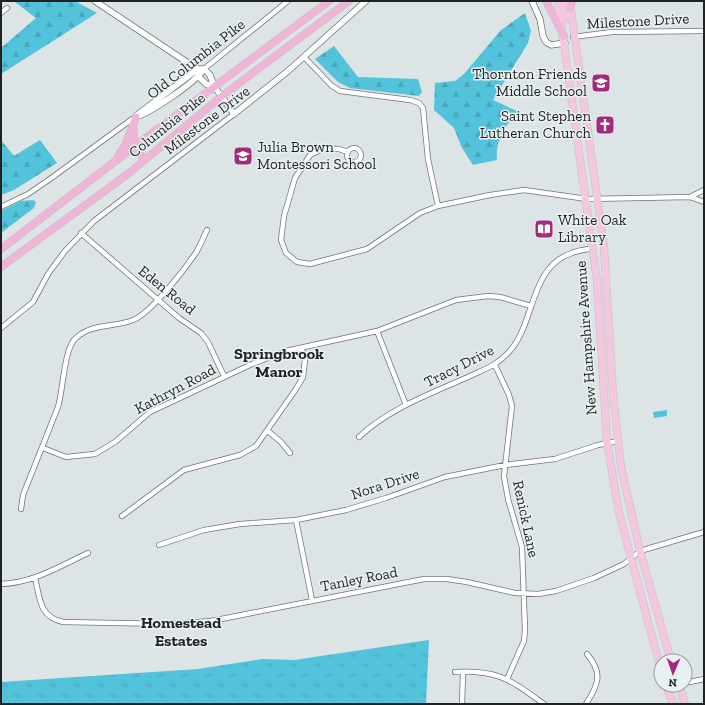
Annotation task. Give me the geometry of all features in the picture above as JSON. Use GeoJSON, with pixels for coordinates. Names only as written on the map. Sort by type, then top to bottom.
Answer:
{"type":"FeatureCollection","features":[{"type":"Feature","properties":{"kind":"highway","name":"Columbia Pike"},"geometry":{"type":"LineString","coordinates":[[1,249],[214,86],[329,1]]}},
{"type":"Feature","properties":{"kind":"highway","name":"Columbia Pike"},"geometry":{"type":"LineString","coordinates":[[1,267],[144,160],[222,96],[349,1]]}},
{"type":"Feature","properties":{"kind":"highway"},"geometry":{"type":"LineString","coordinates":[[546,1],[565,39]]}},
{"type":"Feature","properties":{"kind":"highway"},"geometry":{"type":"LineString","coordinates":[[114,163],[125,145],[136,116]]}},
{"type":"Feature","properties":{"kind":"highway"},"geometry":{"type":"LineString","coordinates":[[134,124],[133,139],[135,146],[144,160]]}},
{"type":"Feature","properties":{"kind":"main road","name":"New Hampshire Avenue"},"geometry":{"type":"LineString","coordinates":[[558,1],[565,39],[587,199],[599,316],[607,442],[615,494],[656,653]]}},
{"type":"Feature","properties":{"kind":"main road"},"geometry":{"type":"LineString","coordinates":[[564,1],[568,35],[573,37]]}},
{"type":"Feature","properties":{"kind":"main road","name":"New Hampshire Avenue"},"geometry":{"type":"LineString","coordinates":[[570,4],[573,37],[598,199],[610,315],[618,441],[625,486],[640,551],[669,653]]}},
{"type":"Feature","properties":{"kind":"main road"},"geometry":{"type":"LineString","coordinates":[[565,39],[570,48],[574,66],[578,68]]}},
{"type":"Feature","properties":{"kind":"main road"},"geometry":{"type":"LineString","coordinates":[[599,316],[610,315]]}},
{"type":"Feature","properties":{"kind":"main road"},"geometry":{"type":"LineString","coordinates":[[669,693],[673,704]]}},
{"type":"Feature","properties":{"kind":"main road"},"geometry":{"type":"LineString","coordinates":[[682,693],[685,704]]}},
{"type":"Feature","properties":{"kind":"street"},"geometry":{"type":"LineString","coordinates":[[95,1],[201,69],[214,80],[214,86]]}},
{"type":"Feature","properties":{"kind":"street","name":"Old Columbia Pike"},"geometry":{"type":"LineString","coordinates":[[1,208],[28,194],[50,179],[201,69],[288,1]]}},
{"type":"Feature","properties":{"kind":"street","name":"Milestone Drive"},"geometry":{"type":"LineString","coordinates":[[1,328],[33,302],[48,274],[81,233],[114,205],[265,91],[366,1]]}},
{"type":"Feature","properties":{"kind":"street"},"geometry":{"type":"LineString","coordinates":[[532,1],[540,19],[543,36],[546,42],[551,45],[565,39]]}},
{"type":"Feature","properties":{"kind":"street"},"geometry":{"type":"LineString","coordinates":[[1,13],[7,8]]}},
{"type":"Feature","properties":{"kind":"street","name":"Milestone Drive"},"geometry":{"type":"LineString","coordinates":[[573,37],[612,32],[704,31]]}},
{"type":"Feature","properties":{"kind":"street"},"geometry":{"type":"LineString","coordinates":[[304,57],[332,86],[340,91],[410,100],[419,103],[423,108],[428,159],[438,206]]}},
{"type":"Feature","properties":{"kind":"street","name":"Old Columbia Pike"},"geometry":{"type":"LineString","coordinates":[[136,116],[146,114],[198,76],[201,69]]}},
{"type":"Feature","properties":{"kind":"street"},"geometry":{"type":"LineString","coordinates":[[198,76],[206,84],[214,86],[234,114]]}},
{"type":"Feature","properties":{"kind":"street"},"geometry":{"type":"LineString","coordinates":[[348,152],[339,149],[324,148],[310,155],[295,178],[284,216],[281,240],[286,253],[297,262],[310,264],[367,249],[420,212],[438,206],[524,190],[587,199],[690,197],[704,202]]}},
{"type":"Feature","properties":{"kind":"street"},"geometry":{"type":"LineString","coordinates":[[690,197],[704,190]]}},
{"type":"Feature","properties":{"kind":"street"},"geometry":{"type":"LineString","coordinates":[[21,509],[23,495],[43,448],[58,407],[62,393],[68,349],[73,341],[81,333],[91,328],[134,320],[144,314],[187,266],[196,253],[207,230]]}},
{"type":"Feature","properties":{"kind":"street","name":"Eden Road"},"geometry":{"type":"LineString","coordinates":[[81,233],[157,300],[179,318],[201,333],[208,342],[224,376]]}},
{"type":"Feature","properties":{"kind":"street","name":"Tracy Drive"},"geometry":{"type":"LineString","coordinates":[[359,437],[377,421],[406,405],[494,365],[515,345],[522,333],[542,279],[550,266],[571,253],[592,248]]}},
{"type":"Feature","properties":{"kind":"street","name":"Kathryn Road"},"geometry":{"type":"LineString","coordinates":[[43,448],[66,457],[95,454],[115,442],[150,412],[224,376],[271,356],[376,331],[456,300],[472,296],[500,297],[531,306]]}},
{"type":"Feature","properties":{"kind":"street"},"geometry":{"type":"LineString","coordinates":[[376,331],[406,405]]}},
{"type":"Feature","properties":{"kind":"street"},"geometry":{"type":"LineString","coordinates":[[122,516],[131,511],[184,470],[249,451],[256,446],[268,431],[303,377],[305,360],[302,348]]}},
{"type":"Feature","properties":{"kind":"street","name":"Renick Lane"},"geometry":{"type":"LineString","coordinates":[[494,365],[509,395],[512,406],[511,427],[504,476],[508,499],[522,547],[524,594],[524,641],[507,679]]}},
{"type":"Feature","properties":{"kind":"street"},"geometry":{"type":"LineString","coordinates":[[268,431],[281,442],[290,453]]}},
{"type":"Feature","properties":{"kind":"street","name":"Nora Drive"},"geometry":{"type":"LineString","coordinates":[[159,545],[204,530],[240,524],[296,520],[353,508],[445,477],[505,465],[555,459],[607,442],[618,441]]}},
{"type":"Feature","properties":{"kind":"street"},"geometry":{"type":"LineString","coordinates":[[296,520],[312,600]]}},
{"type":"Feature","properties":{"kind":"street","name":"Tanley Road"},"geometry":{"type":"LineString","coordinates":[[35,578],[47,616],[53,620],[63,622],[188,623],[211,621],[312,600],[424,580],[447,579],[515,593],[544,593],[572,587],[624,564],[640,551],[704,532]]}},
{"type":"Feature","properties":{"kind":"street"},"geometry":{"type":"LineString","coordinates":[[1,584],[23,582],[35,578],[88,553]]}},
{"type":"Feature","properties":{"kind":"street"},"geometry":{"type":"LineString","coordinates":[[586,704],[598,682],[598,673],[594,663],[587,654]]}},
{"type":"Feature","properties":{"kind":"street"},"geometry":{"type":"LineString","coordinates":[[455,672],[486,672],[507,679],[544,704]]}},
{"type":"Feature","properties":{"kind":"street"},"geometry":{"type":"LineString","coordinates":[[462,704],[464,672]]}},
{"type":"Feature","properties":{"kind":"street"},"geometry":{"type":"LineString","coordinates":[[693,681],[704,679]]}},
{"type":"Feature","properties":{"kind":"green space"},"geometry":{"type":"Polygon","coordinates":[[[75,1],[97,13],[1,74],[1,48],[36,18],[15,2],[75,1]]]}},
{"type":"Feature","properties":{"kind":"green space"},"geometry":{"type":"Polygon","coordinates":[[[525,13],[531,31],[528,43],[493,100],[519,112],[509,122],[502,133],[499,140],[497,160],[473,165],[462,148],[454,128],[434,110],[435,83],[455,81],[464,74],[501,30],[525,13]]]}},
{"type":"Feature","properties":{"kind":"green space"},"geometry":{"type":"Polygon","coordinates":[[[334,46],[358,77],[418,79],[422,92],[419,96],[350,88],[338,82],[315,59],[334,46]]]}},
{"type":"Feature","properties":{"kind":"green space"},"geometry":{"type":"Polygon","coordinates":[[[1,140],[14,156],[40,140],[57,163],[14,190],[1,195],[1,140]]]}},
{"type":"Feature","properties":{"kind":"green space"},"geometry":{"type":"Polygon","coordinates":[[[33,200],[36,202],[34,208],[1,233],[1,211],[21,201],[33,200]]]}},
{"type":"Feature","properties":{"kind":"green space"},"geometry":{"type":"Polygon","coordinates":[[[667,410],[667,416],[654,418],[653,412],[667,410]]]}},
{"type":"Feature","properties":{"kind":"green space"},"geometry":{"type":"Polygon","coordinates":[[[429,640],[426,704],[1,704],[1,682],[198,669],[262,659],[294,660],[429,640]]]}},
{"type":"Feature","properties":{"kind":"place","name":"Thornton Friends Middle School"},"geometry":{"type":"Point","coordinates":[601,83]}},
{"type":"Feature","properties":{"kind":"place","name":"Saint Stephen Lutheran Church"},"geometry":{"type":"Point","coordinates":[605,125]}},
{"type":"Feature","properties":{"kind":"place","name":"Julia Brown Montessori School"},"geometry":{"type":"Point","coordinates":[243,156]}},
{"type":"Feature","properties":{"kind":"place","name":"White Oak Library"},"geometry":{"type":"Point","coordinates":[544,229]}},
{"type":"Feature","properties":{"kind":"district","name":"Springbrook Manor"},"geometry":{"type":"Point","coordinates":[279,362]}},
{"type":"Feature","properties":{"kind":"district","name":"Homestead Estates"},"geometry":{"type":"Point","coordinates":[181,631]}}]}
